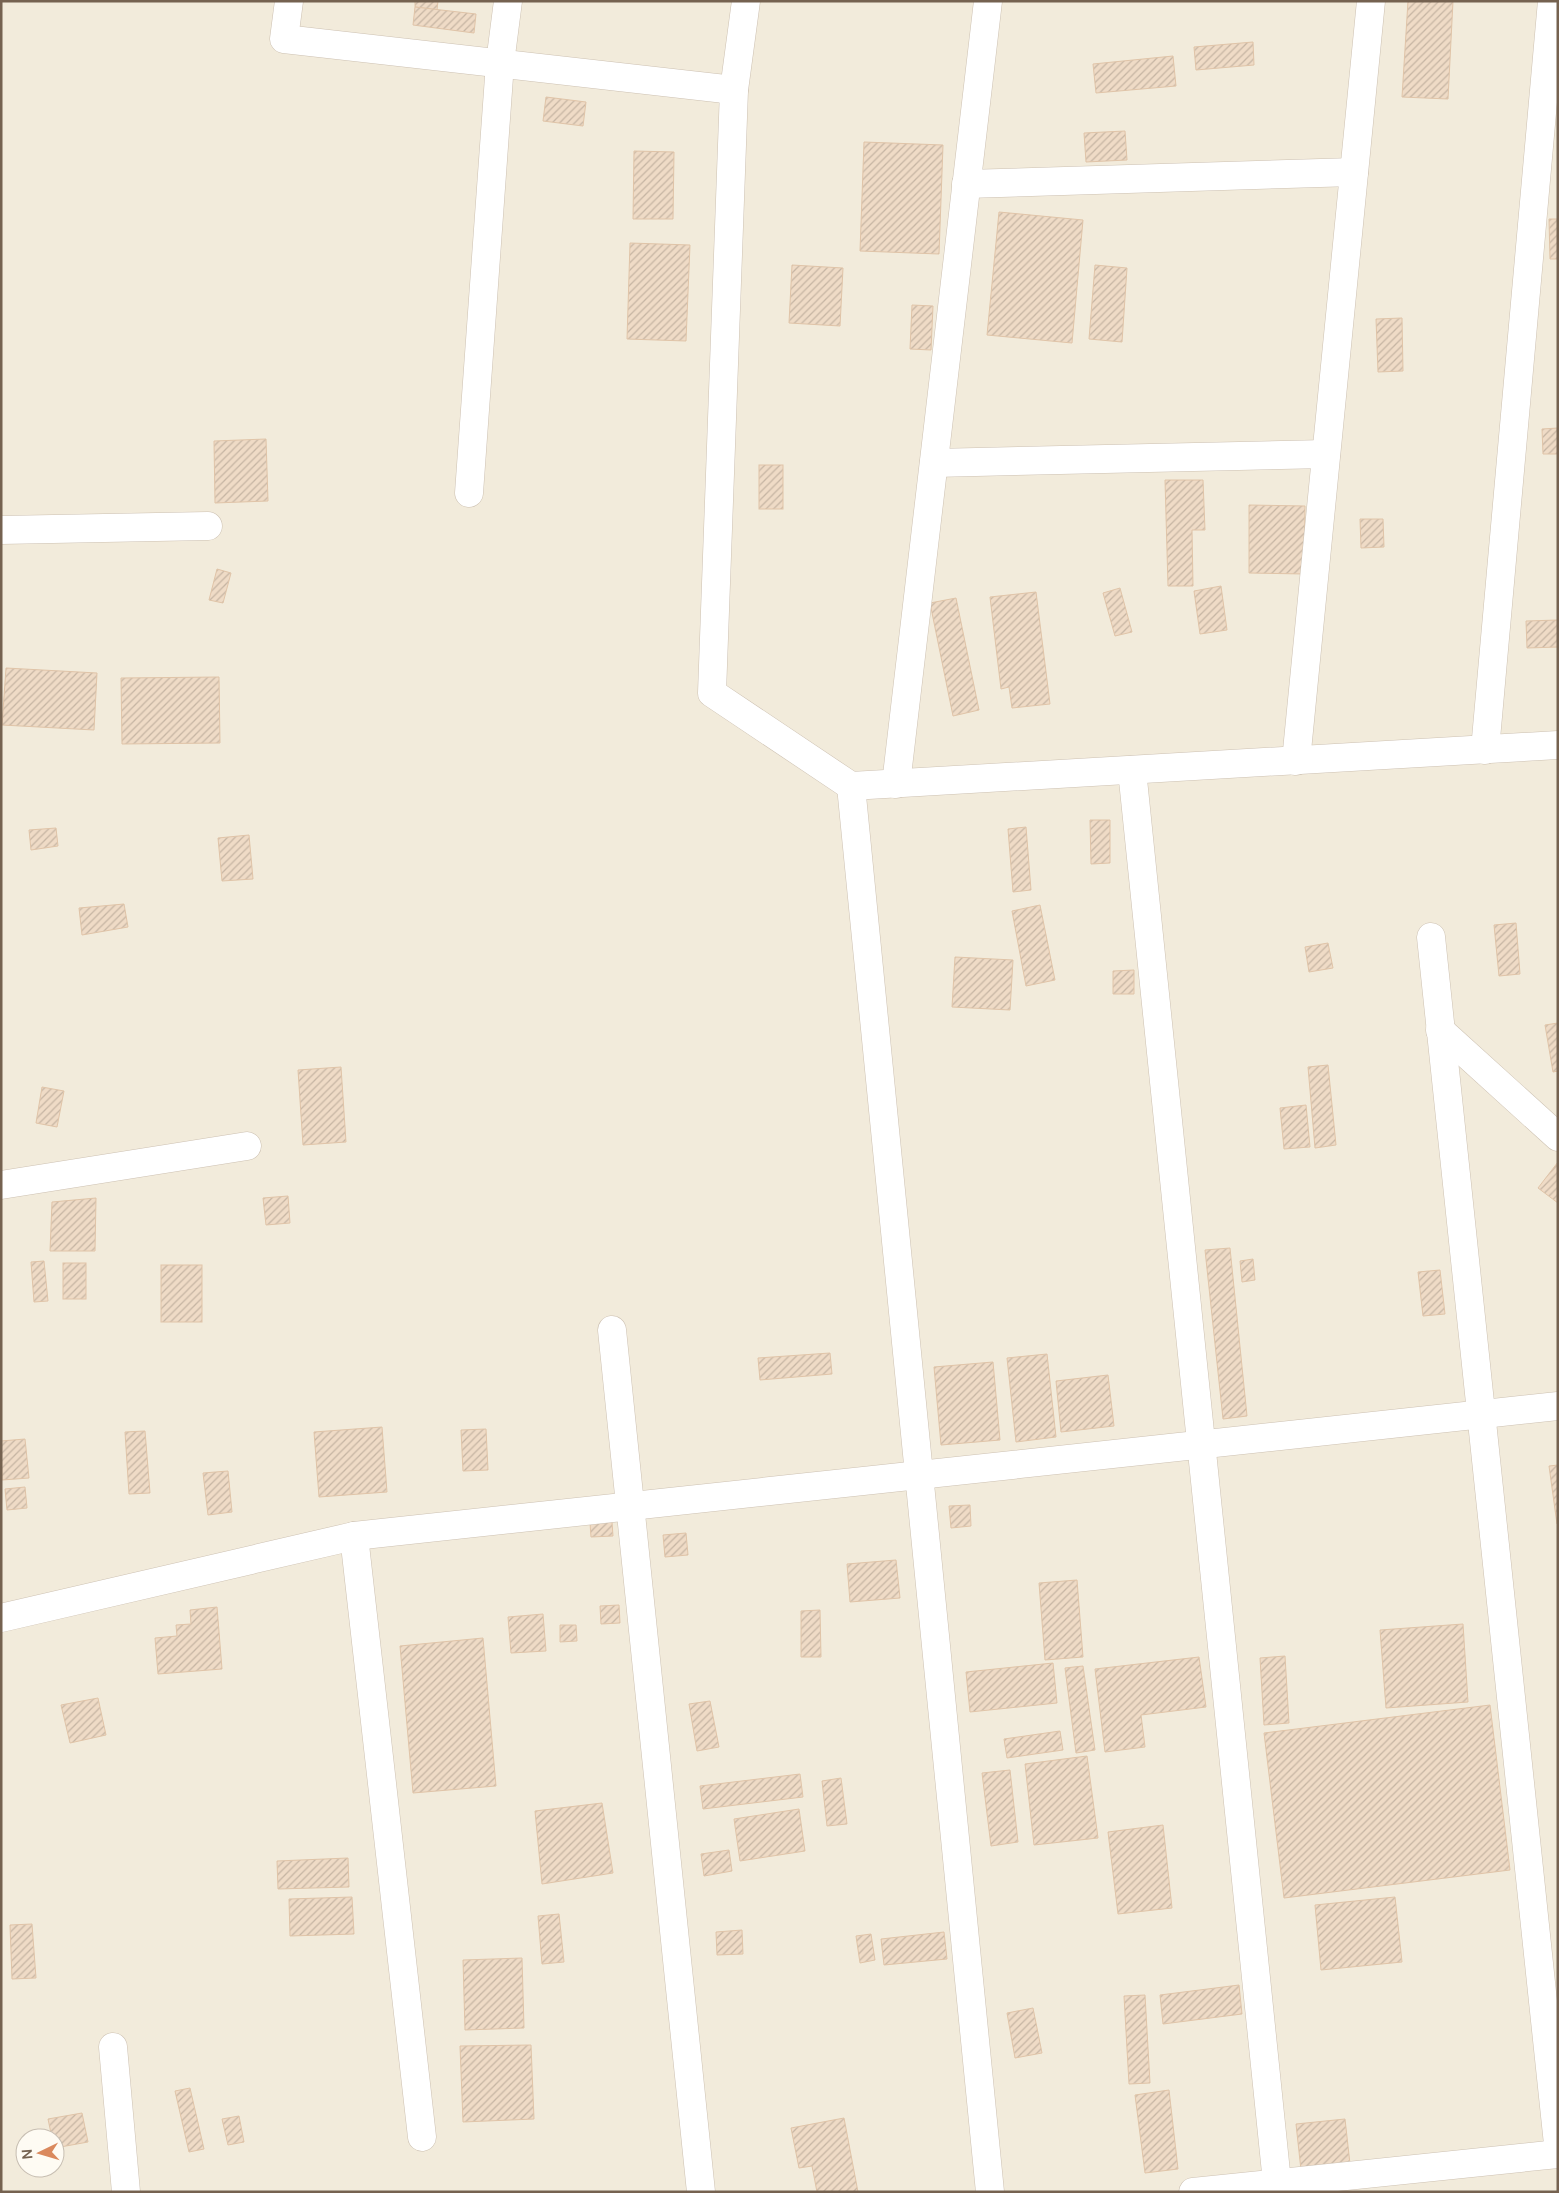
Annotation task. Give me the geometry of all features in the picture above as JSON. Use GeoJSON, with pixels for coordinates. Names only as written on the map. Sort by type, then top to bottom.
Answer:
{"type":"FeatureCollection","features":[{"type":"Feature","properties":{"kind":"street"},"geometry":{"type":"LineString","coordinates":[[289,1],[284,39],[734,90]]}},
{"type":"Feature","properties":{"kind":"street"},"geometry":{"type":"LineString","coordinates":[[469,493],[500,63],[508,1]]}},
{"type":"Feature","properties":{"kind":"street"},"geometry":{"type":"LineString","coordinates":[[746,1],[734,90],[712,693],[851,786],[1558,745]]}},
{"type":"Feature","properties":{"kind":"street"},"geometry":{"type":"LineString","coordinates":[[896,784],[988,1]]}},
{"type":"Feature","properties":{"kind":"street"},"geometry":{"type":"LineString","coordinates":[[1296,760],[1371,1]]}},
{"type":"Feature","properties":{"kind":"street"},"geometry":{"type":"LineString","coordinates":[[1485,750],[1552,1]]}},
{"type":"Feature","properties":{"kind":"street"},"geometry":{"type":"LineString","coordinates":[[966,184],[1354,172]]}},
{"type":"Feature","properties":{"kind":"street"},"geometry":{"type":"LineString","coordinates":[[934,463],[1326,454]]}},
{"type":"Feature","properties":{"kind":"street"},"geometry":{"type":"LineString","coordinates":[[1,530],[208,526]]}},
{"type":"Feature","properties":{"kind":"street"},"geometry":{"type":"LineString","coordinates":[[1132,770],[1278,2187]]}},
{"type":"Feature","properties":{"kind":"street"},"geometry":{"type":"LineString","coordinates":[[851,786],[990,2192]]}},
{"type":"Feature","properties":{"kind":"street"},"geometry":{"type":"LineString","coordinates":[[1431,938],[1558,2144]]}},
{"type":"Feature","properties":{"kind":"street"},"geometry":{"type":"LineString","coordinates":[[1440,1030],[1558,1138]]}},
{"type":"Feature","properties":{"kind":"street"},"geometry":{"type":"LineString","coordinates":[[1,1185],[247,1146]]}},
{"type":"Feature","properties":{"kind":"street"},"geometry":{"type":"LineString","coordinates":[[612,1330],[701,2192]]}},
{"type":"Feature","properties":{"kind":"street"},"geometry":{"type":"LineString","coordinates":[[1,1618],[354,1536],[1558,1406]]}},
{"type":"Feature","properties":{"kind":"street"},"geometry":{"type":"LineString","coordinates":[[354,1536],[422,2137]]}},
{"type":"Feature","properties":{"kind":"street"},"geometry":{"type":"LineString","coordinates":[[113,2047],[126,2192]]}},
{"type":"Feature","properties":{"kind":"street"},"geometry":{"type":"LineString","coordinates":[[1193,2192],[1278,2187],[1558,2154]]}},
{"type":"Feature","properties":{"kind":"shaded area"},"geometry":{"type":"Polygon","coordinates":[[[1,1],[1558,1],[1558,2192],[1,2192],[1,1]]]}},
{"type":"Feature","properties":{"kind":"building"},"geometry":{"type":"Polygon","coordinates":[[[415,1],[438,1],[437,10],[415,7],[415,1]]]}},
{"type":"Feature","properties":{"kind":"building"},"geometry":{"type":"Polygon","coordinates":[[[1408,1],[1453,1],[1448,99],[1402,97],[1408,1]]]}},
{"type":"Feature","properties":{"kind":"building"},"geometry":{"type":"Polygon","coordinates":[[[415,7],[476,14],[474,33],[413,25],[415,7]]]}},
{"type":"Feature","properties":{"kind":"building"},"geometry":{"type":"Polygon","coordinates":[[[1253,42],[1254,65],[1196,70],[1194,47],[1253,42]]]}},
{"type":"Feature","properties":{"kind":"building"},"geometry":{"type":"Polygon","coordinates":[[[1173,56],[1176,86],[1096,93],[1093,64],[1173,56]]]}},
{"type":"Feature","properties":{"kind":"building"},"geometry":{"type":"Polygon","coordinates":[[[546,97],[586,102],[583,126],[543,121],[546,97]]]}},
{"type":"Feature","properties":{"kind":"building"},"geometry":{"type":"Polygon","coordinates":[[[1125,131],[1127,160],[1086,162],[1084,133],[1125,131]]]}},
{"type":"Feature","properties":{"kind":"building"},"geometry":{"type":"Polygon","coordinates":[[[864,142],[943,145],[939,254],[860,251],[864,142]]]}},
{"type":"Feature","properties":{"kind":"building"},"geometry":{"type":"Polygon","coordinates":[[[634,151],[674,152],[673,219],[633,219],[634,151]]]}},
{"type":"Feature","properties":{"kind":"building"},"geometry":{"type":"Polygon","coordinates":[[[999,212],[1083,220],[1072,343],[987,335],[999,212]]]}},
{"type":"Feature","properties":{"kind":"building"},"geometry":{"type":"Polygon","coordinates":[[[1549,219],[1558,219],[1558,259],[1550,259],[1549,219]]]}},
{"type":"Feature","properties":{"kind":"building"},"geometry":{"type":"Polygon","coordinates":[[[630,243],[690,245],[686,341],[627,339],[630,243]]]}},
{"type":"Feature","properties":{"kind":"building"},"geometry":{"type":"Polygon","coordinates":[[[792,265],[843,268],[840,326],[789,323],[792,265]]]}},
{"type":"Feature","properties":{"kind":"building"},"geometry":{"type":"Polygon","coordinates":[[[1095,265],[1127,268],[1122,342],[1089,339],[1095,265]]]}},
{"type":"Feature","properties":{"kind":"building"},"geometry":{"type":"Polygon","coordinates":[[[912,305],[933,306],[931,350],[910,349],[912,305]]]}},
{"type":"Feature","properties":{"kind":"building"},"geometry":{"type":"Polygon","coordinates":[[[1402,318],[1403,371],[1378,372],[1376,319],[1402,318]]]}},
{"type":"Feature","properties":{"kind":"building"},"geometry":{"type":"Polygon","coordinates":[[[1558,428],[1558,454],[1543,454],[1542,429],[1558,428]]]}},
{"type":"Feature","properties":{"kind":"building"},"geometry":{"type":"Polygon","coordinates":[[[266,439],[268,501],[215,503],[214,441],[266,439]]]}},
{"type":"Feature","properties":{"kind":"building"},"geometry":{"type":"Polygon","coordinates":[[[759,465],[783,465],[783,509],[759,509],[759,465]]]}},
{"type":"Feature","properties":{"kind":"building"},"geometry":{"type":"Polygon","coordinates":[[[1165,480],[1203,480],[1205,530],[1192,530],[1193,586],[1168,586],[1165,480]]]}},
{"type":"Feature","properties":{"kind":"building"},"geometry":{"type":"Polygon","coordinates":[[[1249,505],[1305,506],[1304,574],[1249,573],[1249,505]]]}},
{"type":"Feature","properties":{"kind":"building"},"geometry":{"type":"Polygon","coordinates":[[[1360,519],[1383,519],[1384,547],[1361,548],[1360,519]]]}},
{"type":"Feature","properties":{"kind":"building"},"geometry":{"type":"Polygon","coordinates":[[[217,569],[231,573],[223,603],[209,600],[217,569]]]}},
{"type":"Feature","properties":{"kind":"building"},"geometry":{"type":"Polygon","coordinates":[[[1221,586],[1227,630],[1200,634],[1194,591],[1221,586]]]}},
{"type":"Feature","properties":{"kind":"building"},"geometry":{"type":"Polygon","coordinates":[[[1120,588],[1132,632],[1115,636],[1103,593],[1120,588]]]}},
{"type":"Feature","properties":{"kind":"building"},"geometry":{"type":"Polygon","coordinates":[[[1036,592],[1050,704],[1012,708],[1009,687],[1001,689],[990,597],[1036,592]]]}},
{"type":"Feature","properties":{"kind":"building"},"geometry":{"type":"Polygon","coordinates":[[[956,598],[979,710],[953,716],[930,603],[956,598]]]}},
{"type":"Feature","properties":{"kind":"building"},"geometry":{"type":"Polygon","coordinates":[[[1558,620],[1558,647],[1527,648],[1526,621],[1558,620]]]}},
{"type":"Feature","properties":{"kind":"building"},"geometry":{"type":"Polygon","coordinates":[[[6,668],[97,673],[94,730],[2,725],[6,668]]]}},
{"type":"Feature","properties":{"kind":"building"},"geometry":{"type":"Polygon","coordinates":[[[219,677],[220,743],[122,744],[121,678],[219,677]]]}},
{"type":"Feature","properties":{"kind":"building"},"geometry":{"type":"Polygon","coordinates":[[[1090,820],[1110,820],[1110,863],[1091,864],[1090,820]]]}},
{"type":"Feature","properties":{"kind":"building"},"geometry":{"type":"Polygon","coordinates":[[[1026,827],[1031,890],[1013,892],[1008,829],[1026,827]]]}},
{"type":"Feature","properties":{"kind":"building"},"geometry":{"type":"Polygon","coordinates":[[[56,828],[58,846],[31,850],[29,830],[56,828]]]}},
{"type":"Feature","properties":{"kind":"building"},"geometry":{"type":"Polygon","coordinates":[[[249,835],[253,879],[222,881],[218,838],[249,835]]]}},
{"type":"Feature","properties":{"kind":"building"},"geometry":{"type":"Polygon","coordinates":[[[124,904],[128,927],[82,935],[79,908],[124,904]]]}},
{"type":"Feature","properties":{"kind":"building"},"geometry":{"type":"Polygon","coordinates":[[[1040,905],[1055,980],[1026,986],[1012,911],[1040,905]]]}},
{"type":"Feature","properties":{"kind":"building"},"geometry":{"type":"Polygon","coordinates":[[[1516,923],[1520,974],[1499,976],[1494,925],[1516,923]]]}},
{"type":"Feature","properties":{"kind":"building"},"geometry":{"type":"Polygon","coordinates":[[[1328,943],[1333,968],[1309,972],[1305,947],[1328,943]]]}},
{"type":"Feature","properties":{"kind":"building"},"geometry":{"type":"Polygon","coordinates":[[[955,957],[1013,960],[1010,1010],[952,1007],[955,957]]]}},
{"type":"Feature","properties":{"kind":"building"},"geometry":{"type":"Polygon","coordinates":[[[1134,970],[1134,994],[1113,994],[1113,971],[1134,970]]]}},
{"type":"Feature","properties":{"kind":"building"},"geometry":{"type":"Polygon","coordinates":[[[1558,1023],[1558,1071],[1553,1072],[1545,1025],[1558,1023]]]}},
{"type":"Feature","properties":{"kind":"building"},"geometry":{"type":"Polygon","coordinates":[[[1328,1065],[1336,1145],[1315,1148],[1308,1067],[1328,1065]]]}},
{"type":"Feature","properties":{"kind":"building"},"geometry":{"type":"Polygon","coordinates":[[[341,1067],[346,1142],[303,1145],[298,1070],[341,1067]]]}},
{"type":"Feature","properties":{"kind":"building"},"geometry":{"type":"Polygon","coordinates":[[[42,1087],[64,1091],[57,1127],[36,1123],[42,1087]]]}},
{"type":"Feature","properties":{"kind":"building"},"geometry":{"type":"Polygon","coordinates":[[[1306,1105],[1310,1147],[1284,1149],[1280,1108],[1306,1105]]]}},
{"type":"Feature","properties":{"kind":"building"},"geometry":{"type":"Polygon","coordinates":[[[1558,1162],[1558,1203],[1538,1188],[1558,1162]]]}},
{"type":"Feature","properties":{"kind":"building"},"geometry":{"type":"Polygon","coordinates":[[[288,1196],[290,1223],[266,1225],[263,1198],[288,1196]]]}},
{"type":"Feature","properties":{"kind":"building"},"geometry":{"type":"Polygon","coordinates":[[[96,1198],[95,1251],[50,1251],[52,1202],[96,1198]]]}},
{"type":"Feature","properties":{"kind":"building"},"geometry":{"type":"Polygon","coordinates":[[[1230,1248],[1247,1416],[1223,1419],[1205,1250],[1230,1248]]]}},
{"type":"Feature","properties":{"kind":"building"},"geometry":{"type":"Polygon","coordinates":[[[1253,1259],[1255,1280],[1242,1282],[1240,1261],[1253,1259]]]}},
{"type":"Feature","properties":{"kind":"building"},"geometry":{"type":"Polygon","coordinates":[[[44,1261],[48,1301],[34,1302],[31,1262],[44,1261]]]}},
{"type":"Feature","properties":{"kind":"building"},"geometry":{"type":"Polygon","coordinates":[[[63,1263],[86,1263],[86,1299],[63,1299],[63,1263]]]}},
{"type":"Feature","properties":{"kind":"building"},"geometry":{"type":"Polygon","coordinates":[[[161,1265],[202,1265],[202,1322],[161,1322],[161,1265]]]}},
{"type":"Feature","properties":{"kind":"building"},"geometry":{"type":"Polygon","coordinates":[[[1440,1270],[1445,1314],[1423,1316],[1418,1272],[1440,1270]]]}},
{"type":"Feature","properties":{"kind":"building"},"geometry":{"type":"Polygon","coordinates":[[[830,1353],[832,1374],[760,1380],[758,1358],[830,1353]]]}},
{"type":"Feature","properties":{"kind":"building"},"geometry":{"type":"Polygon","coordinates":[[[1047,1354],[1056,1437],[1016,1442],[1007,1358],[1047,1354]]]}},
{"type":"Feature","properties":{"kind":"building"},"geometry":{"type":"Polygon","coordinates":[[[993,1362],[1000,1440],[941,1445],[934,1367],[993,1362]]]}},
{"type":"Feature","properties":{"kind":"building"},"geometry":{"type":"Polygon","coordinates":[[[1108,1375],[1114,1426],[1061,1432],[1056,1381],[1108,1375]]]}},
{"type":"Feature","properties":{"kind":"building"},"geometry":{"type":"Polygon","coordinates":[[[382,1427],[387,1492],[319,1497],[314,1432],[382,1427]]]}},
{"type":"Feature","properties":{"kind":"building"},"geometry":{"type":"Polygon","coordinates":[[[486,1429],[488,1470],[463,1471],[461,1430],[486,1429]]]}},
{"type":"Feature","properties":{"kind":"building"},"geometry":{"type":"Polygon","coordinates":[[[145,1431],[150,1493],[129,1494],[125,1432],[145,1431]]]}},
{"type":"Feature","properties":{"kind":"building"},"geometry":{"type":"Polygon","coordinates":[[[25,1439],[29,1478],[2,1480],[1,1441],[25,1439]]]}},
{"type":"Feature","properties":{"kind":"building"},"geometry":{"type":"Polygon","coordinates":[[[1558,1465],[1558,1524],[1557,1524],[1549,1466],[1558,1465]]]}},
{"type":"Feature","properties":{"kind":"building"},"geometry":{"type":"Polygon","coordinates":[[[228,1471],[232,1512],[208,1515],[203,1473],[228,1471]]]}},
{"type":"Feature","properties":{"kind":"building"},"geometry":{"type":"Polygon","coordinates":[[[25,1487],[27,1508],[7,1510],[5,1489],[25,1487]]]}},
{"type":"Feature","properties":{"kind":"building"},"geometry":{"type":"Polygon","coordinates":[[[970,1505],[971,1526],[951,1528],[949,1506],[970,1505]]]}},
{"type":"Feature","properties":{"kind":"building"},"geometry":{"type":"Polygon","coordinates":[[[612,1522],[613,1536],[591,1537],[590,1523],[612,1522]]]}},
{"type":"Feature","properties":{"kind":"building"},"geometry":{"type":"Polygon","coordinates":[[[686,1533],[688,1555],[665,1557],[663,1535],[686,1533]]]}},
{"type":"Feature","properties":{"kind":"building"},"geometry":{"type":"Polygon","coordinates":[[[896,1560],[900,1598],[850,1602],[847,1564],[896,1560]]]}},
{"type":"Feature","properties":{"kind":"building"},"geometry":{"type":"Polygon","coordinates":[[[1077,1580],[1083,1657],[1045,1660],[1039,1583],[1077,1580]]]}},
{"type":"Feature","properties":{"kind":"building"},"geometry":{"type":"Polygon","coordinates":[[[619,1605],[620,1623],[601,1624],[600,1606],[619,1605]]]}},
{"type":"Feature","properties":{"kind":"building"},"geometry":{"type":"Polygon","coordinates":[[[217,1607],[222,1669],[158,1674],[155,1638],[177,1636],[176,1625],[191,1624],[190,1610],[217,1607]]]}},
{"type":"Feature","properties":{"kind":"building"},"geometry":{"type":"Polygon","coordinates":[[[820,1610],[821,1657],[801,1657],[801,1611],[820,1610]]]}},
{"type":"Feature","properties":{"kind":"building"},"geometry":{"type":"Polygon","coordinates":[[[543,1614],[546,1651],[511,1653],[508,1617],[543,1614]]]}},
{"type":"Feature","properties":{"kind":"building"},"geometry":{"type":"Polygon","coordinates":[[[1463,1624],[1468,1702],[1386,1708],[1380,1630],[1463,1624]]]}},
{"type":"Feature","properties":{"kind":"building"},"geometry":{"type":"Polygon","coordinates":[[[560,1625],[576,1625],[577,1641],[560,1642],[560,1625]]]}},
{"type":"Feature","properties":{"kind":"building"},"geometry":{"type":"Polygon","coordinates":[[[483,1638],[496,1786],[413,1793],[400,1646],[483,1638]]]}},
{"type":"Feature","properties":{"kind":"building"},"geometry":{"type":"Polygon","coordinates":[[[1285,1656],[1289,1723],[1264,1725],[1260,1658],[1285,1656]]]}},
{"type":"Feature","properties":{"kind":"building"},"geometry":{"type":"Polygon","coordinates":[[[1199,1657],[1206,1707],[1141,1715],[1145,1747],[1105,1752],[1095,1669],[1199,1657]]]}},
{"type":"Feature","properties":{"kind":"building"},"geometry":{"type":"Polygon","coordinates":[[[1053,1663],[1057,1703],[970,1712],[966,1672],[1053,1663]]]}},
{"type":"Feature","properties":{"kind":"building"},"geometry":{"type":"Polygon","coordinates":[[[1083,1666],[1095,1750],[1076,1753],[1065,1668],[1083,1666]]]}},
{"type":"Feature","properties":{"kind":"building"},"geometry":{"type":"Polygon","coordinates":[[[98,1698],[106,1735],[70,1743],[61,1705],[98,1698]]]}},
{"type":"Feature","properties":{"kind":"building"},"geometry":{"type":"Polygon","coordinates":[[[710,1701],[719,1747],[697,1751],[689,1704],[710,1701]]]}},
{"type":"Feature","properties":{"kind":"building"},"geometry":{"type":"Polygon","coordinates":[[[1490,1705],[1510,1870],[1284,1898],[1264,1733],[1490,1705]]]}},
{"type":"Feature","properties":{"kind":"building"},"geometry":{"type":"Polygon","coordinates":[[[1060,1731],[1063,1750],[1007,1758],[1004,1739],[1060,1731]]]}},
{"type":"Feature","properties":{"kind":"building"},"geometry":{"type":"Polygon","coordinates":[[[1087,1756],[1098,1838],[1034,1845],[1025,1764],[1087,1756]]]}},
{"type":"Feature","properties":{"kind":"building"},"geometry":{"type":"Polygon","coordinates":[[[1010,1770],[1018,1842],[991,1846],[982,1773],[1010,1770]]]}},
{"type":"Feature","properties":{"kind":"building"},"geometry":{"type":"Polygon","coordinates":[[[800,1774],[803,1797],[703,1809],[700,1786],[800,1774]]]}},
{"type":"Feature","properties":{"kind":"building"},"geometry":{"type":"Polygon","coordinates":[[[841,1778],[847,1824],[827,1826],[822,1781],[841,1778]]]}},
{"type":"Feature","properties":{"kind":"building"},"geometry":{"type":"Polygon","coordinates":[[[602,1803],[613,1873],[542,1884],[535,1811],[602,1803]]]}},
{"type":"Feature","properties":{"kind":"building"},"geometry":{"type":"Polygon","coordinates":[[[799,1809],[805,1851],[740,1861],[734,1819],[799,1809]]]}},
{"type":"Feature","properties":{"kind":"building"},"geometry":{"type":"Polygon","coordinates":[[[1163,1825],[1172,1908],[1118,1914],[1108,1832],[1163,1825]]]}},
{"type":"Feature","properties":{"kind":"building"},"geometry":{"type":"Polygon","coordinates":[[[729,1850],[732,1871],[704,1876],[701,1854],[729,1850]]]}},
{"type":"Feature","properties":{"kind":"building"},"geometry":{"type":"Polygon","coordinates":[[[348,1858],[349,1887],[278,1889],[277,1861],[348,1858]]]}},
{"type":"Feature","properties":{"kind":"building"},"geometry":{"type":"Polygon","coordinates":[[[352,1897],[354,1934],[290,1936],[289,1899],[352,1897]]]}},
{"type":"Feature","properties":{"kind":"building"},"geometry":{"type":"Polygon","coordinates":[[[1395,1897],[1402,1962],[1321,1970],[1315,1905],[1395,1897]]]}},
{"type":"Feature","properties":{"kind":"building"},"geometry":{"type":"Polygon","coordinates":[[[559,1914],[564,1962],[542,1964],[538,1916],[559,1914]]]}},
{"type":"Feature","properties":{"kind":"building"},"geometry":{"type":"Polygon","coordinates":[[[32,1924],[36,1978],[12,1979],[10,1925],[32,1924]]]}},
{"type":"Feature","properties":{"kind":"building"},"geometry":{"type":"Polygon","coordinates":[[[742,1930],[743,1954],[717,1955],[716,1932],[742,1930]]]}},
{"type":"Feature","properties":{"kind":"building"},"geometry":{"type":"Polygon","coordinates":[[[944,1932],[947,1959],[884,1965],[881,1939],[944,1932]]]}},
{"type":"Feature","properties":{"kind":"building"},"geometry":{"type":"Polygon","coordinates":[[[871,1934],[875,1960],[860,1963],[856,1936],[871,1934]]]}},
{"type":"Feature","properties":{"kind":"building"},"geometry":{"type":"Polygon","coordinates":[[[522,1958],[524,2028],[465,2030],[463,1960],[522,1958]]]}},
{"type":"Feature","properties":{"kind":"building"},"geometry":{"type":"Polygon","coordinates":[[[1239,1985],[1242,2014],[1163,2024],[1160,1995],[1239,1985]]]}},
{"type":"Feature","properties":{"kind":"building"},"geometry":{"type":"Polygon","coordinates":[[[1145,1995],[1150,2083],[1129,2084],[1124,1996],[1145,1995]]]}},
{"type":"Feature","properties":{"kind":"building"},"geometry":{"type":"Polygon","coordinates":[[[1033,2008],[1042,2053],[1015,2058],[1007,2013],[1033,2008]]]}},
{"type":"Feature","properties":{"kind":"building"},"geometry":{"type":"Polygon","coordinates":[[[531,2045],[534,2119],[463,2122],[460,2046],[531,2045]]]}},
{"type":"Feature","properties":{"kind":"building"},"geometry":{"type":"Polygon","coordinates":[[[190,2088],[204,2149],[189,2152],[175,2091],[190,2088]]]}},
{"type":"Feature","properties":{"kind":"building"},"geometry":{"type":"Polygon","coordinates":[[[1169,2090],[1178,2169],[1145,2173],[1135,2095],[1169,2090]]]}},
{"type":"Feature","properties":{"kind":"building"},"geometry":{"type":"Polygon","coordinates":[[[82,2113],[88,2142],[65,2146],[65,2128],[50,2128],[48,2119],[82,2113]]]}},
{"type":"Feature","properties":{"kind":"building"},"geometry":{"type":"Polygon","coordinates":[[[239,2116],[244,2142],[228,2145],[222,2119],[239,2116]]]}},
{"type":"Feature","properties":{"kind":"building"},"geometry":{"type":"Polygon","coordinates":[[[844,2118],[858,2192],[817,2192],[812,2166],[799,2168],[791,2128],[844,2118]]]}},
{"type":"Feature","properties":{"kind":"building"},"geometry":{"type":"Polygon","coordinates":[[[1345,2119],[1350,2164],[1301,2170],[1296,2124],[1345,2119]]]}}]}
